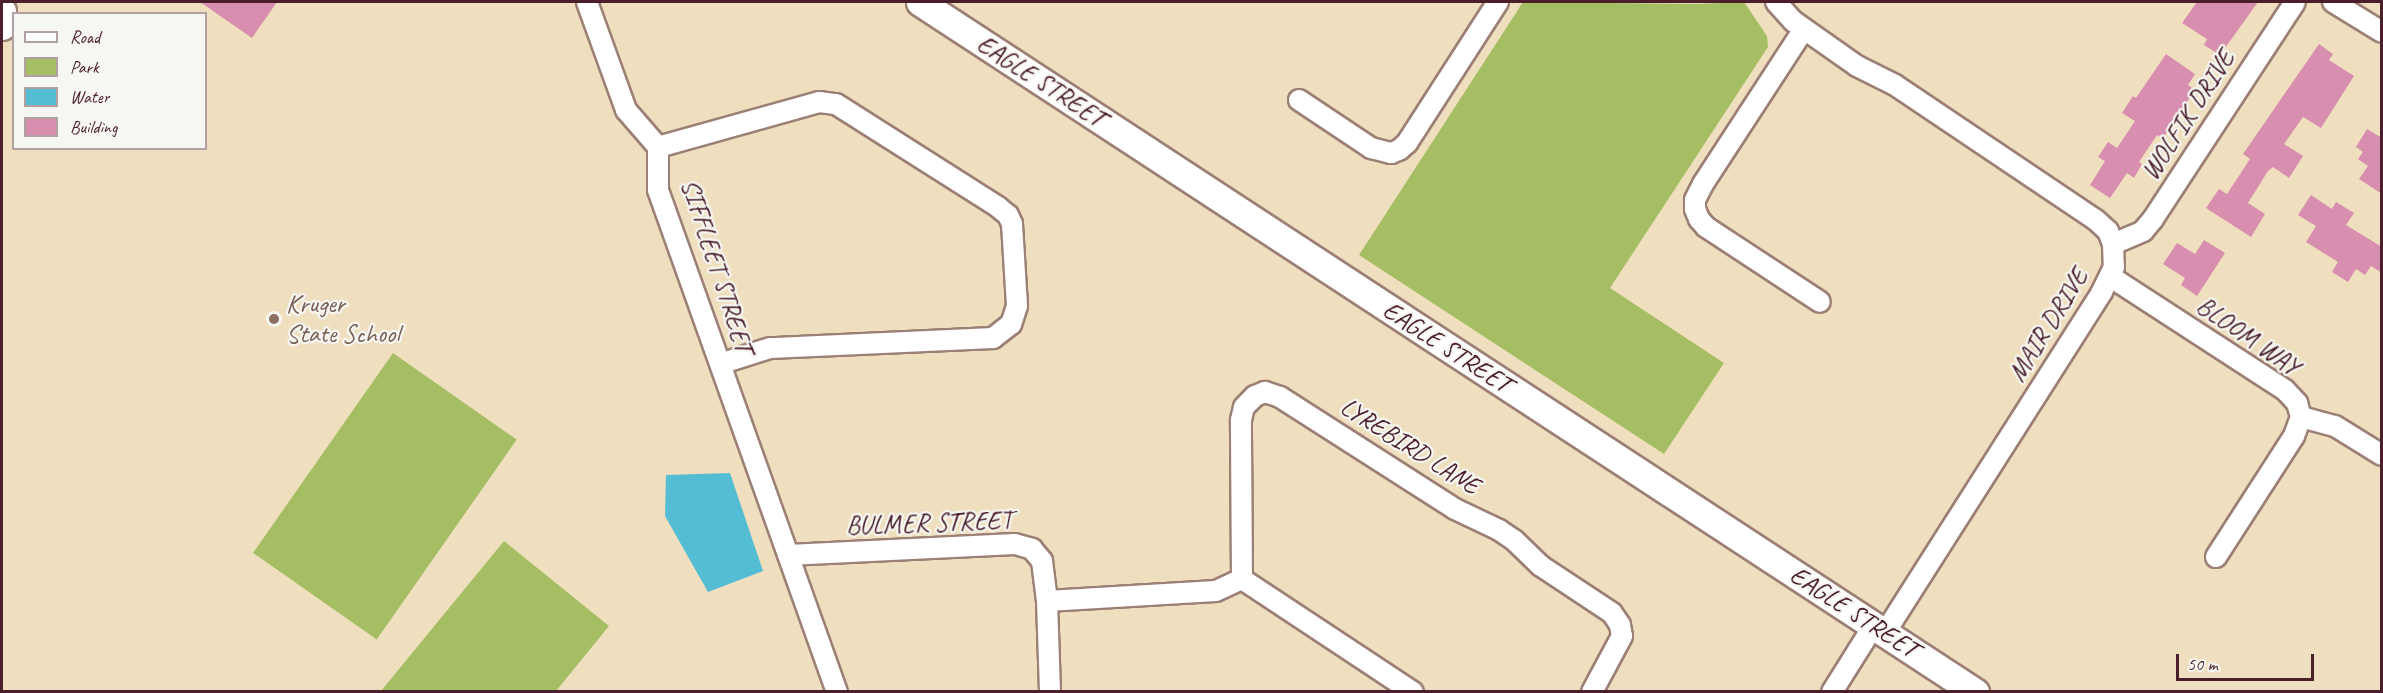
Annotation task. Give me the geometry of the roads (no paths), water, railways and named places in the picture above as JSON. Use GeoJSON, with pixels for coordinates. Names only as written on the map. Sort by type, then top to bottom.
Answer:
{"type":"FeatureCollection","features":[{"type":"Feature","properties":{"kind":"street"},"geometry":{"type":"LineString","coordinates":[[587,2],[626,110],[658,147],[819,102],[836,104],[998,207],[1008,215],[1012,224],[1017,306],[1011,324],[993,338],[770,348],[720,364]]}},
{"type":"Feature","properties":{"kind":"street","name":"EAGLE STREET"},"geometry":{"type":"LineString","coordinates":[[920,2],[1975,692]]}},
{"type":"Feature","properties":{"kind":"street"},"geometry":{"type":"LineString","coordinates":[[1299,100],[1371,148],[1390,153],[1400,150],[1407,143],[1498,2]]}},
{"type":"Feature","properties":{"kind":"street"},"geometry":{"type":"LineString","coordinates":[[1776,2],[1804,28],[1857,66],[1895,85],[2096,220],[2108,231],[2113,244]]}},
{"type":"Feature","properties":{"kind":"street","name":"WOLFIK DRIVE"},"geometry":{"type":"LineString","coordinates":[[2113,244],[2143,231],[2153,219],[2295,2]]}},
{"type":"Feature","properties":{"kind":"street"},"geometry":{"type":"LineString","coordinates":[[2333,2],[2382,32]]}},
{"type":"Feature","properties":{"kind":"street"},"geometry":{"type":"LineString","coordinates":[[1804,28],[1703,184],[1695,200],[1695,209],[1699,219],[1706,227],[1820,302]]}},
{"type":"Feature","properties":{"kind":"street","name":"SIFFLEET STREET"},"geometry":{"type":"LineString","coordinates":[[658,147],[658,190],[837,692]]}},
{"type":"Feature","properties":{"kind":"street","name":"MAIR DRIVE"},"geometry":{"type":"LineString","coordinates":[[1832,692],[1880,628],[2111,277],[2115,256],[2113,244]]}},
{"type":"Feature","properties":{"kind":"street","name":"BLOOM WAY"},"geometry":{"type":"LineString","coordinates":[[2111,277],[2285,390],[2297,403],[2301,417],[2335,426],[2382,455]]}},
{"type":"Feature","properties":{"kind":"street","name":"LYREBIRD LANE"},"geometry":{"type":"LineString","coordinates":[[1242,579],[1241,420],[1244,407],[1255,396],[1265,392],[1280,397],[1455,509],[1499,530],[1514,540],[1541,566],[1612,613],[1620,625],[1622,636],[1592,692]]}},
{"type":"Feature","properties":{"kind":"street"},"geometry":{"type":"LineString","coordinates":[[2216,557],[2294,436],[2301,417]]}},
{"type":"Feature","properties":{"kind":"street","name":"BULMER STREET"},"geometry":{"type":"LineString","coordinates":[[788,555],[1015,544],[1032,549],[1041,561],[1047,601],[1050,692]]}},
{"type":"Feature","properties":{"kind":"street"},"geometry":{"type":"LineString","coordinates":[[1047,601],[1216,591],[1242,579],[1413,692]]}},
{"type":"Feature","properties":{"kind":"water"},"geometry":{"type":"Polygon","coordinates":[[[730,473],[763,571],[708,592],[665,516],[666,475],[730,473]]]}},
{"type":"Feature","properties":{"kind":"place","name":"Kruger State School"},"geometry":{"type":"Point","coordinates":[274,319]}}]}
